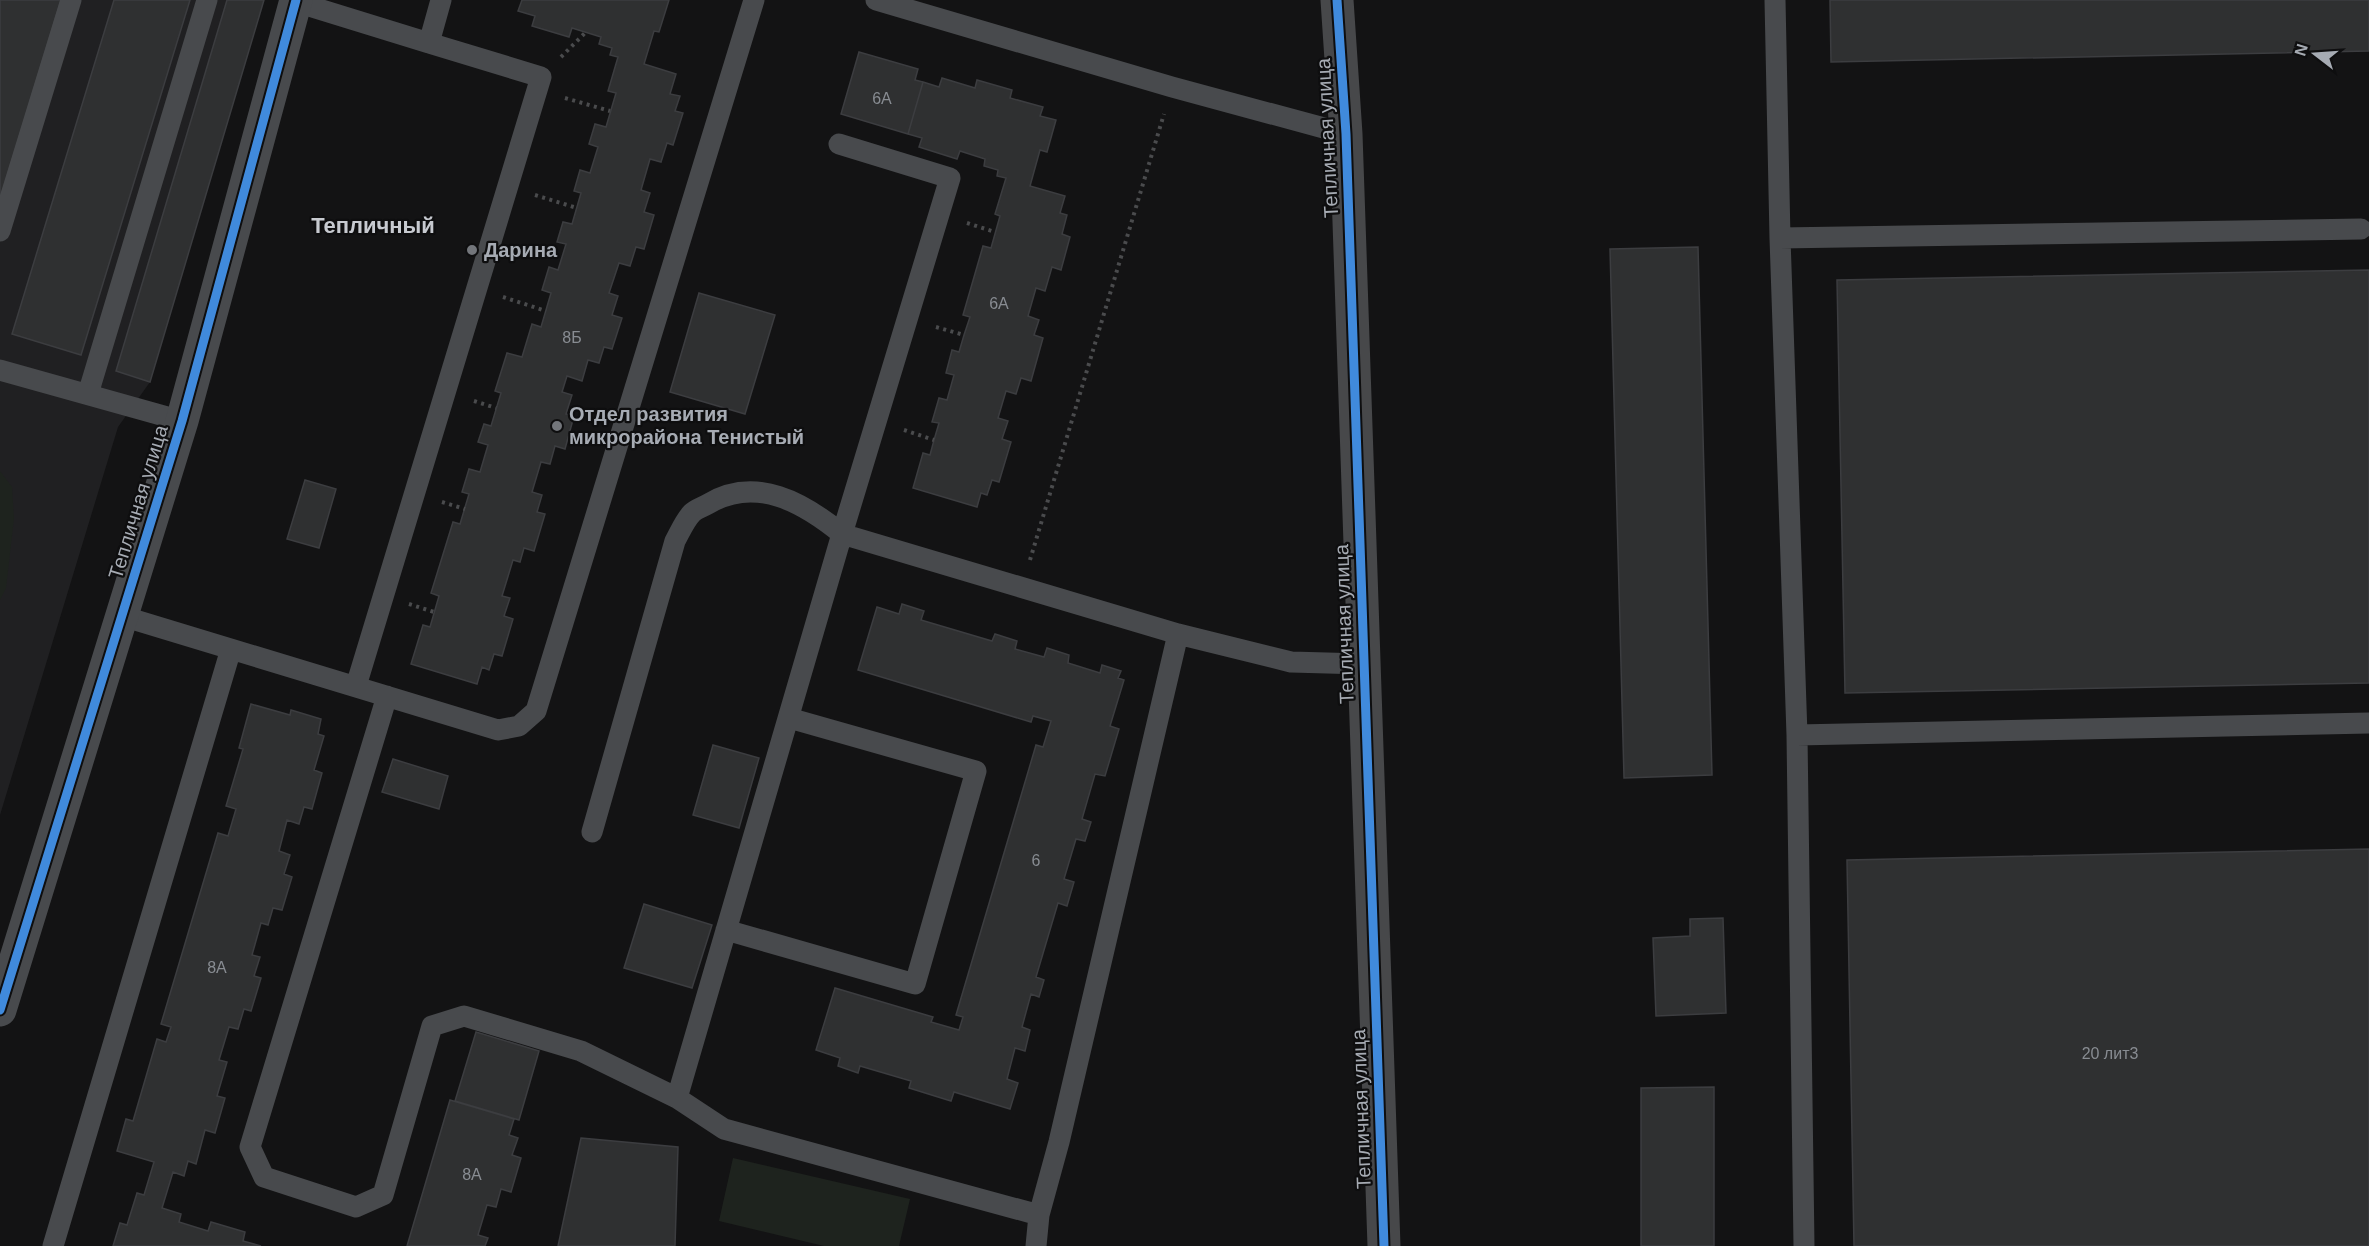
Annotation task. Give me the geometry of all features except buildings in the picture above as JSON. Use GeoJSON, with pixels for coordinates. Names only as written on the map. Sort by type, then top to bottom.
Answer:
{"type":"FeatureCollection","features":[{"type":"Feature","properties":{"kind":"street","name":"Тепличная улица"},"geometry":{"type":"LineString","coordinates":[[1337,0],[1346,134],[1384,1246]]}},
{"type":"Feature","properties":{"kind":"street","name":"Тепличная улица"},"geometry":{"type":"LineString","coordinates":[[0,1010],[182,421],[296,1]]}},
{"type":"Feature","properties":{"kind":"lane"},"geometry":{"type":"LineString","coordinates":[[0,231],[71,0]]}},
{"type":"Feature","properties":{"kind":"lane"},"geometry":{"type":"LineString","coordinates":[[88,394],[207,0]]}},
{"type":"Feature","properties":{"kind":"lane"},"geometry":{"type":"LineString","coordinates":[[429,43],[441,0]]}},
{"type":"Feature","properties":{"kind":"lane"},"geometry":{"type":"LineString","coordinates":[[122,616],[498,730],[519,726],[536,711],[753,0]]}},
{"type":"Feature","properties":{"kind":"lane"},"geometry":{"type":"LineString","coordinates":[[876,0],[1172,87],[1346,134]]}},
{"type":"Feature","properties":{"kind":"lane"},"geometry":{"type":"LineString","coordinates":[[1775,0],[1780,238],[1797,735],[1804,1246]]}},
{"type":"Feature","properties":{"kind":"lane"},"geometry":{"type":"LineString","coordinates":[[296,1],[429,43],[539,83],[356,686]]}},
{"type":"Feature","properties":{"kind":"lane"},"geometry":{"type":"LineString","coordinates":[[677,1098],[842,534],[950,178],[839,144]]}},
{"type":"Feature","properties":{"kind":"lane"},"geometry":{"type":"LineString","coordinates":[[1780,238],[2361,229]]}},
{"type":"Feature","properties":{"kind":"lane"},"geometry":{"type":"LineString","coordinates":[[0,370],[182,421]]}},
{"type":"Feature","properties":{"kind":"lane"},"geometry":{"type":"LineString","coordinates":[[592,832],[675,541],[692,514],[715,499],[740,490],[784,497],[815,512],[842,534],[1178,634],[1290,662],[1363,664]]}},
{"type":"Feature","properties":{"kind":"lane"},"geometry":{"type":"LineString","coordinates":[[1036,1246],[1039,1215],[1059,1142],[1178,634]]}},
{"type":"Feature","properties":{"kind":"lane"},"geometry":{"type":"LineString","coordinates":[[53,1246],[231,649]]}},
{"type":"Feature","properties":{"kind":"lane"},"geometry":{"type":"LineString","coordinates":[[387,696],[250,1147],[264,1178],[356,1207],[383,1195],[432,1026],[464,1016],[581,1050],[677,1098],[724,1130],[1039,1215]]}},
{"type":"Feature","properties":{"kind":"lane"},"geometry":{"type":"LineString","coordinates":[[726,930],[915,984],[976,771],[789,717]]}},
{"type":"Feature","properties":{"kind":"lane"},"geometry":{"type":"LineString","coordinates":[[1797,735],[2369,723]]}},
{"type":"Feature","properties":{"kind":"path"},"geometry":{"type":"LineString","coordinates":[[586,32],[539,83],[610,111]]}},
{"type":"Feature","properties":{"kind":"path"},"geometry":{"type":"LineString","coordinates":[[1022,587],[1172,87]]}},
{"type":"Feature","properties":{"kind":"path"},"geometry":{"type":"LineString","coordinates":[[508,187],[577,208]]}},
{"type":"Feature","properties":{"kind":"path"},"geometry":{"type":"LineString","coordinates":[[477,289],[546,311]]}},
{"type":"Feature","properties":{"kind":"shaded area"},"geometry":{"type":"Polygon","coordinates":[[[0,0],[264,0],[150,382],[118,427],[0,815],[0,0]]]}},
{"type":"Feature","properties":{"kind":"shaded area"},"geometry":{"type":"Polygon","coordinates":[[[0,471],[12,487],[14,518],[6,588],[0,600],[0,471]]]}},
{"type":"Feature","properties":{"kind":"shaded area"},"geometry":{"type":"Polygon","coordinates":[[[733,1158],[910,1199],[899,1246],[824,1246],[719,1221],[733,1158]]]}},
{"type":"Feature","properties":{"kind":"cycle path"},"geometry":{"type":"LineString","coordinates":[[0,1010],[182,421],[296,0]]}},
{"type":"Feature","properties":{"kind":"cycle path"},"geometry":{"type":"LineString","coordinates":[[1337,0],[1346,134],[1384,1246]]}},
{"type":"Feature","properties":{"kind":"place","name":"Дарина"},"geometry":{"type":"Point","coordinates":[472,250]}},
{"type":"Feature","properties":{"kind":"place","name":"Отдел развития микрорайона Тенистый"},"geometry":{"type":"Point","coordinates":[557,426]}},
{"type":"Feature","properties":{"kind":"district","name":"Тепличный"},"geometry":{"type":"Point","coordinates":[373,225]}}]}
